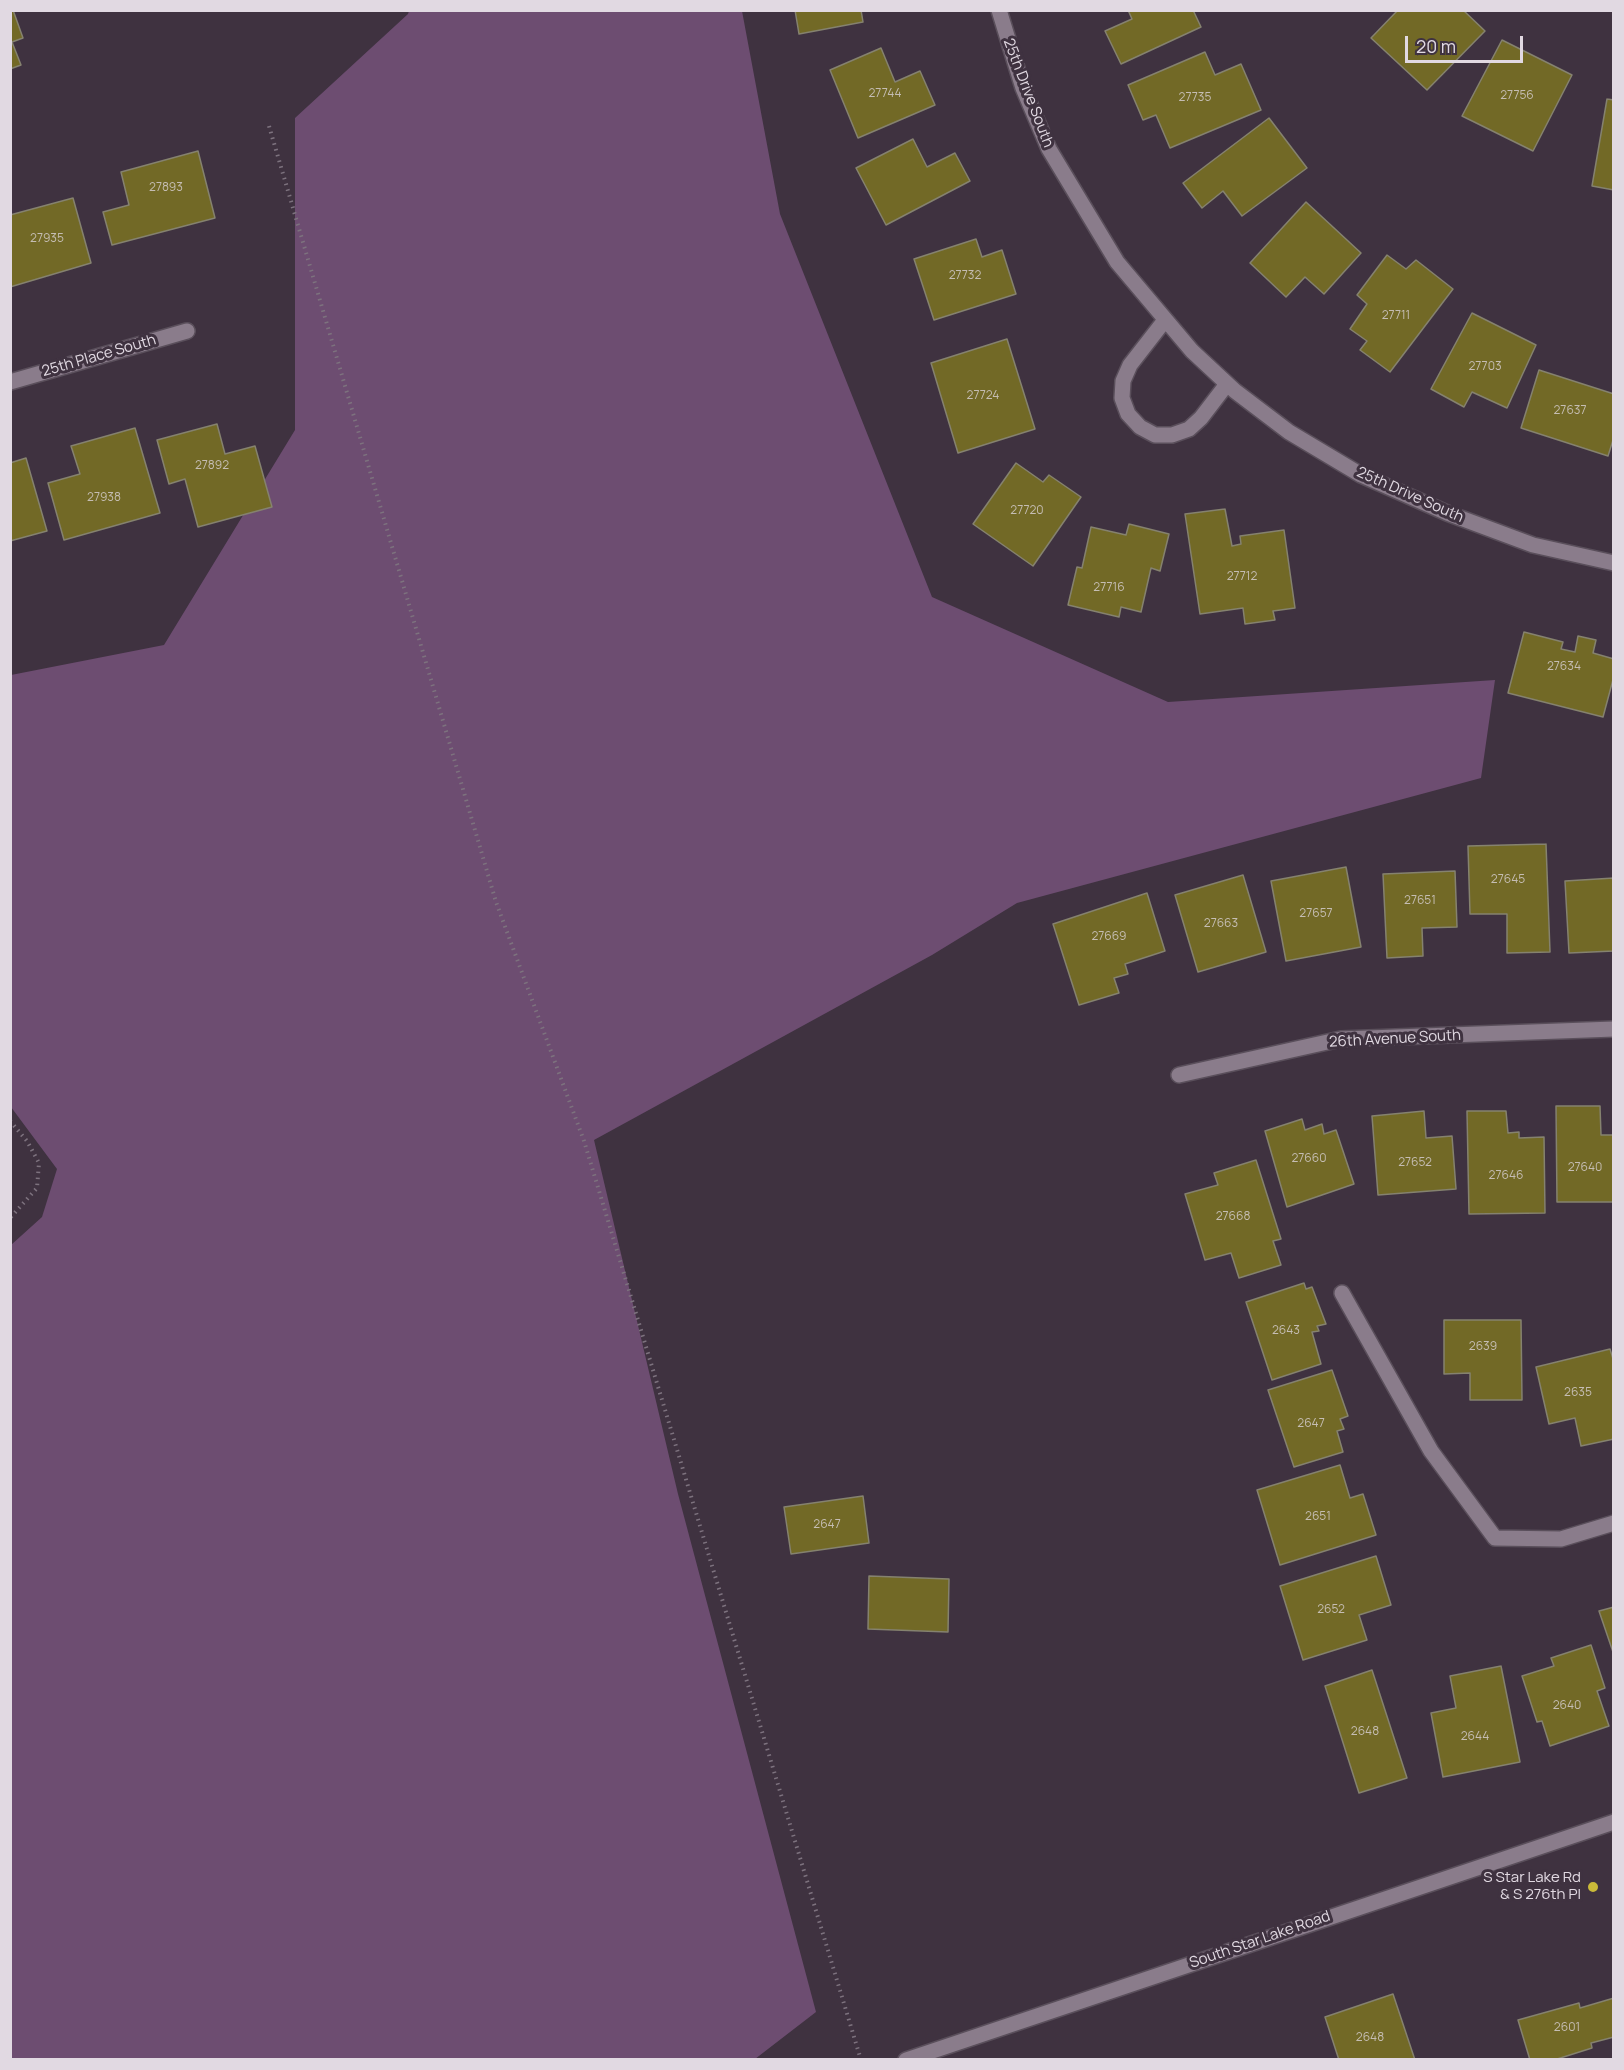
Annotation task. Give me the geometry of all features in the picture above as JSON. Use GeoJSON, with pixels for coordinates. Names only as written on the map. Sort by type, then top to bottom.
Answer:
{"type":"FeatureCollection","features":[{"type":"Feature","properties":{"kind":"street","name":"25th Drive South"},"geometry":{"type":"LineString","coordinates":[[999,10],[1023,88],[1049,149],[1117,262],[1192,351],[1227,384],[1289,432],[1360,475],[1446,513],[1522,541],[1614,563]]}},
{"type":"Feature","properties":{"kind":"street"},"geometry":{"type":"LineString","coordinates":[[1166,320],[1130,365],[1123,381],[1122,398],[1128,414],[1140,427],[1155,435],[1173,435],[1189,429],[1201,418],[1227,384]]}},
{"type":"Feature","properties":{"kind":"street","name":"25th Place South"},"geometry":{"type":"LineString","coordinates":[[10,382],[187,331]]}},
{"type":"Feature","properties":{"kind":"street","name":"26th Avenue South"},"geometry":{"type":"LineString","coordinates":[[1179,1075],[1341,1039],[1614,1029]]}},
{"type":"Feature","properties":{"kind":"street"},"geometry":{"type":"LineString","coordinates":[[1342,1293],[1431,1451],[1495,1538],[1561,1539],[1614,1523]]}},
{"type":"Feature","properties":{"kind":"street","name":"South Star Lake Road"},"geometry":{"type":"LineString","coordinates":[[911,2059],[1614,1822]]}},
{"type":"Feature","properties":{"kind":"path"},"geometry":{"type":"LineString","coordinates":[[269,126],[496,902],[584,1141],[861,2060]]}},
{"type":"Feature","properties":{"kind":"path"},"geometry":{"type":"LineString","coordinates":[[10,1120],[27,1141],[39,1163],[37,1188],[10,1218]]}},
{"type":"Feature","properties":{"kind":"shaded area"},"geometry":{"type":"Polygon","coordinates":[[[409,11],[742,11],[780,214],[932,597],[1168,702],[1495,680],[1481,778],[1017,903],[932,955],[594,1140],[678,1494],[816,2012],[755,2059],[11,2059],[11,1245],[42,1217],[57,1169],[11,1107],[11,675],[164,645],[295,430],[295,118],[409,11]]]}},
{"type":"Feature","properties":{"kind":"building"},"geometry":{"type":"Polygon","coordinates":[[[10,10],[13,10],[23,38],[12,42],[21,65],[10,69],[10,10]]]}},
{"type":"Feature","properties":{"kind":"building"},"geometry":{"type":"Polygon","coordinates":[[[795,10],[861,10],[863,22],[799,34],[795,10]]]}},
{"type":"Feature","properties":{"kind":"building"},"geometry":{"type":"Polygon","coordinates":[[[1128,10],[1193,10],[1201,27],[1121,64],[1105,31],[1132,19],[1128,10]]]}},
{"type":"Feature","properties":{"kind":"building"},"geometry":{"type":"Polygon","coordinates":[[[1398,10],[1463,10],[1485,31],[1427,90],[1371,38],[1398,10]]]}},
{"type":"Feature","properties":{"kind":"building"},"geometry":{"type":"Polygon","coordinates":[[[1502,40],[1572,75],[1533,151],[1462,116],[1502,40]]]}},
{"type":"Feature","properties":{"kind":"building"},"geometry":{"type":"Polygon","coordinates":[[[881,48],[895,82],[920,71],[935,105],[858,138],[830,70],[881,48]]]}},
{"type":"Feature","properties":{"kind":"building"},"geometry":{"type":"Polygon","coordinates":[[[1205,52],[1215,75],[1241,64],[1261,110],[1170,148],[1156,115],[1143,120],[1128,85],[1205,52]]]}},
{"type":"Feature","properties":{"kind":"building"},"geometry":{"type":"Polygon","coordinates":[[[1607,99],[1614,100],[1614,190],[1592,186],[1607,99]]]}},
{"type":"Feature","properties":{"kind":"building"},"geometry":{"type":"Polygon","coordinates":[[[1269,118],[1307,168],[1242,216],[1223,191],[1202,208],[1183,183],[1269,118]]]}},
{"type":"Feature","properties":{"kind":"building"},"geometry":{"type":"Polygon","coordinates":[[[913,139],[927,167],[955,153],[970,181],[886,225],[856,168],[913,139]]]}},
{"type":"Feature","properties":{"kind":"building"},"geometry":{"type":"Polygon","coordinates":[[[198,151],[215,218],[112,245],[103,212],[129,205],[121,172],[198,151]]]}},
{"type":"Feature","properties":{"kind":"building"},"geometry":{"type":"Polygon","coordinates":[[[73,198],[91,263],[10,287],[10,215],[73,198]]]}},
{"type":"Feature","properties":{"kind":"building"},"geometry":{"type":"Polygon","coordinates":[[[1306,202],[1361,253],[1324,294],[1305,277],[1286,297],[1250,263],[1306,202]]]}},
{"type":"Feature","properties":{"kind":"building"},"geometry":{"type":"Polygon","coordinates":[[[976,239],[982,257],[1002,250],[1016,294],[934,320],[914,259],[976,239]]]}},
{"type":"Feature","properties":{"kind":"building"},"geometry":{"type":"Polygon","coordinates":[[[1387,255],[1406,269],[1416,260],[1453,289],[1390,372],[1360,350],[1367,341],[1350,329],[1367,304],[1357,295],[1387,255]]]}},
{"type":"Feature","properties":{"kind":"building"},"geometry":{"type":"Polygon","coordinates":[[[1472,313],[1536,345],[1507,408],[1472,392],[1464,407],[1431,389],[1472,313]]]}},
{"type":"Feature","properties":{"kind":"building"},"geometry":{"type":"Polygon","coordinates":[[[1007,339],[1035,429],[958,453],[931,363],[1007,339]]]}},
{"type":"Feature","properties":{"kind":"building"},"geometry":{"type":"Polygon","coordinates":[[[1539,370],[1614,394],[1614,437],[1608,456],[1521,428],[1539,370]]]}},
{"type":"Feature","properties":{"kind":"building"},"geometry":{"type":"Polygon","coordinates":[[[217,424],[225,454],[255,446],[272,507],[198,527],[185,479],[169,484],[157,440],[217,424]]]}},
{"type":"Feature","properties":{"kind":"building"},"geometry":{"type":"Polygon","coordinates":[[[135,428],[160,513],[64,540],[48,483],[80,474],[71,446],[135,428]]]}},
{"type":"Feature","properties":{"kind":"building"},"geometry":{"type":"Polygon","coordinates":[[[26,458],[47,531],[10,541],[10,463],[26,458]]]}},
{"type":"Feature","properties":{"kind":"building"},"geometry":{"type":"Polygon","coordinates":[[[1016,463],[1043,482],[1049,475],[1081,497],[1033,566],[973,524],[1016,463]]]}},
{"type":"Feature","properties":{"kind":"building"},"geometry":{"type":"Polygon","coordinates":[[[1225,509],[1232,546],[1241,544],[1240,536],[1284,530],[1295,608],[1273,611],[1275,620],[1245,624],[1243,608],[1200,614],[1185,514],[1225,509]]]}},
{"type":"Feature","properties":{"kind":"building"},"geometry":{"type":"Polygon","coordinates":[[[1129,524],[1169,534],[1160,571],[1151,568],[1141,612],[1121,607],[1119,617],[1068,605],[1077,567],[1082,568],[1091,527],[1126,535],[1129,524]]]}},
{"type":"Feature","properties":{"kind":"building"},"geometry":{"type":"Polygon","coordinates":[[[1524,632],[1563,642],[1561,649],[1575,652],[1578,636],[1596,640],[1593,653],[1614,659],[1614,676],[1603,717],[1508,693],[1524,632]]]}},
{"type":"Feature","properties":{"kind":"building"},"geometry":{"type":"Polygon","coordinates":[[[1546,844],[1550,952],[1507,953],[1507,914],[1470,914],[1468,846],[1546,844]]]}},
{"type":"Feature","properties":{"kind":"building"},"geometry":{"type":"Polygon","coordinates":[[[1346,867],[1361,947],[1286,961],[1271,881],[1346,867]]]}},
{"type":"Feature","properties":{"kind":"building"},"geometry":{"type":"Polygon","coordinates":[[[1455,871],[1457,927],[1422,928],[1423,956],[1387,958],[1383,874],[1455,871]]]}},
{"type":"Feature","properties":{"kind":"building"},"geometry":{"type":"Polygon","coordinates":[[[1243,875],[1266,952],[1198,972],[1175,895],[1243,875]]]}},
{"type":"Feature","properties":{"kind":"building"},"geometry":{"type":"Polygon","coordinates":[[[1614,878],[1614,951],[1569,953],[1565,881],[1614,878]]]}},
{"type":"Feature","properties":{"kind":"building"},"geometry":{"type":"Polygon","coordinates":[[[1147,893],[1165,951],[1125,964],[1128,974],[1114,978],[1119,993],[1079,1005],[1053,924],[1147,893]]]}},
{"type":"Feature","properties":{"kind":"building"},"geometry":{"type":"Polygon","coordinates":[[[1556,1106],[1600,1106],[1601,1135],[1614,1135],[1614,1202],[1557,1202],[1556,1106]]]}},
{"type":"Feature","properties":{"kind":"building"},"geometry":{"type":"Polygon","coordinates":[[[1424,1111],[1426,1138],[1452,1136],[1456,1189],[1378,1195],[1372,1116],[1424,1111]]]}},
{"type":"Feature","properties":{"kind":"building"},"geometry":{"type":"Polygon","coordinates":[[[1467,1111],[1506,1111],[1508,1133],[1519,1132],[1519,1138],[1544,1137],[1545,1213],[1469,1214],[1467,1111]]]}},
{"type":"Feature","properties":{"kind":"building"},"geometry":{"type":"Polygon","coordinates":[[[1302,1119],[1305,1130],[1322,1124],[1324,1134],[1336,1130],[1354,1184],[1287,1207],[1265,1131],[1302,1119]]]}},
{"type":"Feature","properties":{"kind":"building"},"geometry":{"type":"Polygon","coordinates":[[[1256,1160],[1281,1239],[1273,1241],[1281,1265],[1239,1278],[1231,1253],[1205,1260],[1185,1194],[1218,1185],[1214,1173],[1256,1160]]]}},
{"type":"Feature","properties":{"kind":"building"},"geometry":{"type":"Polygon","coordinates":[[[1304,1283],[1306,1289],[1312,1287],[1326,1324],[1317,1326],[1319,1331],[1312,1332],[1321,1364],[1272,1380],[1246,1302],[1304,1283]]]}},
{"type":"Feature","properties":{"kind":"building"},"geometry":{"type":"Polygon","coordinates":[[[1444,1320],[1521,1320],[1522,1400],[1470,1400],[1470,1373],[1444,1374],[1444,1320]]]}},
{"type":"Feature","properties":{"kind":"building"},"geometry":{"type":"Polygon","coordinates":[[[1610,1349],[1614,1362],[1614,1439],[1581,1446],[1575,1418],[1549,1424],[1536,1367],[1610,1349]]]}},
{"type":"Feature","properties":{"kind":"building"},"geometry":{"type":"Polygon","coordinates":[[[1332,1370],[1348,1416],[1340,1419],[1344,1429],[1337,1431],[1343,1452],[1294,1467],[1268,1390],[1332,1370]]]}},
{"type":"Feature","properties":{"kind":"building"},"geometry":{"type":"Polygon","coordinates":[[[1340,1465],[1350,1498],[1363,1494],[1376,1535],[1280,1565],[1257,1490],[1340,1465]]]}},
{"type":"Feature","properties":{"kind":"building"},"geometry":{"type":"Polygon","coordinates":[[[863,1496],[869,1543],[791,1554],[784,1507],[863,1496]]]}},
{"type":"Feature","properties":{"kind":"building"},"geometry":{"type":"Polygon","coordinates":[[[1376,1556],[1391,1605],[1359,1615],[1367,1640],[1303,1660],[1280,1586],[1376,1556]]]}},
{"type":"Feature","properties":{"kind":"building"},"geometry":{"type":"Polygon","coordinates":[[[869,1576],[949,1579],[948,1632],[868,1629],[869,1576]]]}},
{"type":"Feature","properties":{"kind":"building"},"geometry":{"type":"Polygon","coordinates":[[[1614,1607],[1614,1655],[1599,1611],[1614,1607]]]}},
{"type":"Feature","properties":{"kind":"building"},"geometry":{"type":"Polygon","coordinates":[[[1591,1645],[1605,1688],[1597,1691],[1609,1726],[1550,1746],[1542,1721],[1537,1722],[1522,1676],[1554,1666],[1551,1658],[1591,1645]]]}},
{"type":"Feature","properties":{"kind":"building"},"geometry":{"type":"Polygon","coordinates":[[[1501,1666],[1520,1762],[1443,1777],[1431,1713],[1456,1708],[1450,1676],[1501,1666]]]}},
{"type":"Feature","properties":{"kind":"building"},"geometry":{"type":"Polygon","coordinates":[[[1372,1670],[1407,1778],[1359,1793],[1325,1686],[1372,1670]]]}},
{"type":"Feature","properties":{"kind":"building"},"geometry":{"type":"Polygon","coordinates":[[[1393,1994],[1415,2060],[1339,2060],[1325,2017],[1393,1994]]]}},
{"type":"Feature","properties":{"kind":"building"},"geometry":{"type":"Polygon","coordinates":[[[1614,1998],[1614,2037],[1591,2043],[1592,2048],[1554,2060],[1530,2060],[1518,2020],[1579,2003],[1580,2008],[1614,1998]]]}},
{"type":"Feature","properties":{"kind":"place","name":"S Star Lake Rd & S 276th Pl"},"geometry":{"type":"Point","coordinates":[1593,1887]}}]}
